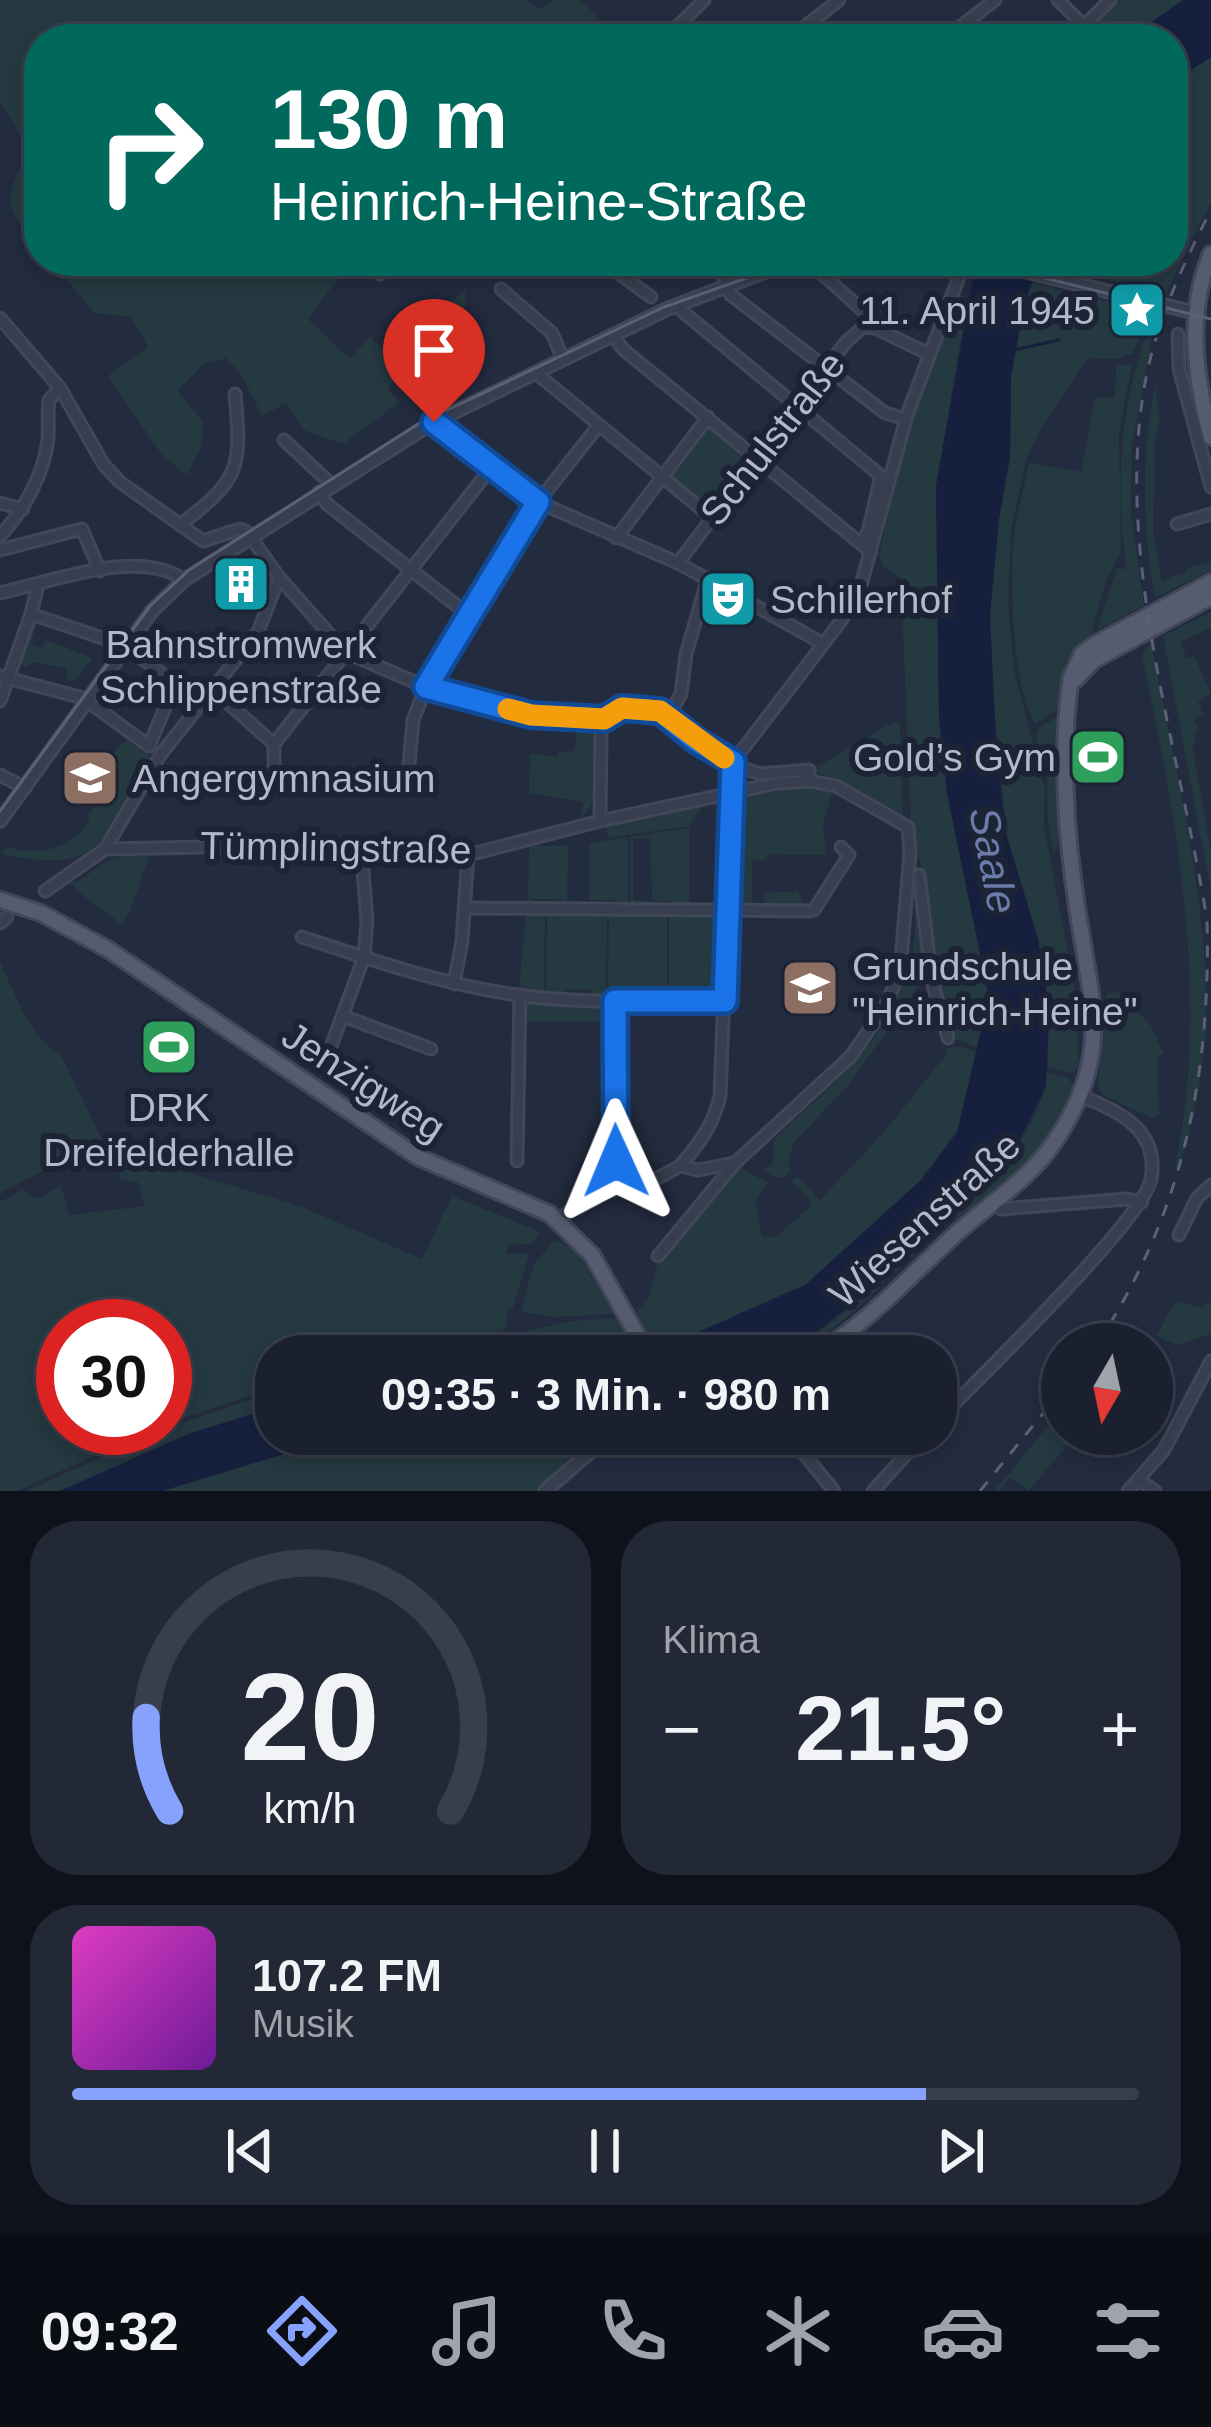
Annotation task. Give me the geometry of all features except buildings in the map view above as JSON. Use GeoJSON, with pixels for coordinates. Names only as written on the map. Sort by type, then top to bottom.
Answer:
{"type":"FeatureCollection","features":[{"type":"Feature","properties":{"kind":"main road"},"geometry":{"type":"LineString","coordinates":[[1211,254],[1197,374],[1211,437]]}},
{"type":"Feature","properties":{"kind":"main road","name":"Wiesenstraße"},"geometry":{"type":"LineString","coordinates":[[842,1335],[886,1303],[991,1202],[1035,1167],[1080,1096],[1092,1052],[1095,1007],[1071,855],[1069,695],[1073,668],[1089,648],[1211,581]]}},
{"type":"Feature","properties":{"kind":"main road"},"geometry":{"type":"LineString","coordinates":[[1069,695],[1079,673],[1094,660],[1211,597]]}},
{"type":"Feature","properties":{"kind":"main road","name":"Jenzigweg"},"geometry":{"type":"LineString","coordinates":[[0,900],[41,913],[109,950],[418,1157],[525,1201],[558,1220],[592,1255],[638,1335]]}},
{"type":"Feature","properties":{"kind":"street"},"geometry":{"type":"LineString","coordinates":[[680,24],[704,0]]}},
{"type":"Feature","properties":{"kind":"street"},"geometry":{"type":"LineString","coordinates":[[808,24],[839,0]]}},
{"type":"Feature","properties":{"kind":"street"},"geometry":{"type":"LineString","coordinates":[[964,24],[995,0]]}},
{"type":"Feature","properties":{"kind":"street"},"geometry":{"type":"LineString","coordinates":[[1058,0],[1082,24]]}},
{"type":"Feature","properties":{"kind":"street"},"geometry":{"type":"LineString","coordinates":[[1086,24],[1110,0]]}},
{"type":"Feature","properties":{"kind":"street"},"geometry":{"type":"LineString","coordinates":[[622,276],[651,297]]}},
{"type":"Feature","properties":{"kind":"street"},"geometry":{"type":"LineString","coordinates":[[724,276],[725,286],[825,368],[885,413],[906,419]]}},
{"type":"Feature","properties":{"kind":"street"},"geometry":{"type":"LineString","coordinates":[[0,821],[152,611],[184,580],[434,422],[676,306],[758,276]]}},
{"type":"Feature","properties":{"kind":"street"},"geometry":{"type":"LineString","coordinates":[[824,276],[871,318],[875,328],[927,353]]}},
{"type":"Feature","properties":{"kind":"street"},"geometry":{"type":"LineString","coordinates":[[558,1220],[582,1200],[646,1184],[680,1166],[702,1142],[714,1119],[720,1096],[737,764],[856,597],[927,353],[959,276]]}},
{"type":"Feature","properties":{"kind":"street"},"geometry":{"type":"LineString","coordinates":[[1045,276],[1204,315]]}},
{"type":"Feature","properties":{"kind":"street"},"geometry":{"type":"LineString","coordinates":[[501,289],[552,333],[563,359]]}},
{"type":"Feature","properties":{"kind":"street"},"geometry":{"type":"LineString","coordinates":[[676,306],[881,476],[868,532],[861,542]]}},
{"type":"Feature","properties":{"kind":"street"},"geometry":{"type":"LineString","coordinates":[[0,318],[60,388],[104,465],[120,482],[203,541],[240,529],[251,537],[344,652],[426,687],[531,715],[604,719]]}},
{"type":"Feature","properties":{"kind":"street","name":"Schulstraße"},"geometry":{"type":"LineString","coordinates":[[678,562],[825,368],[856,332],[867,326],[875,328]]}},
{"type":"Feature","properties":{"kind":"street"},"geometry":{"type":"LineString","coordinates":[[1178,334],[1179,369],[1211,488]]}},
{"type":"Feature","properties":{"kind":"street"},"geometry":{"type":"LineString","coordinates":[[613,336],[624,350],[871,552]]}},
{"type":"Feature","properties":{"kind":"street"},"geometry":{"type":"LineString","coordinates":[[536,373],[711,517]]}},
{"type":"Feature","properties":{"kind":"street"},"geometry":{"type":"LineString","coordinates":[[0,536],[22,508],[41,467],[48,439],[49,400],[60,388]]}},
{"type":"Feature","properties":{"kind":"street"},"geometry":{"type":"LineString","coordinates":[[180,525],[218,496],[230,479],[238,452],[235,394]]}},
{"type":"Feature","properties":{"kind":"street"},"geometry":{"type":"LineString","coordinates":[[616,538],[708,418]]}},
{"type":"Feature","properties":{"kind":"street"},"geometry":{"type":"LineString","coordinates":[[434,422],[538,502],[678,562],[822,643]]}},
{"type":"Feature","properties":{"kind":"street"},"geometry":{"type":"LineString","coordinates":[[490,468],[274,744],[274,788],[407,788],[413,720],[426,687],[538,502],[599,425]]}},
{"type":"Feature","properties":{"kind":"street"},"geometry":{"type":"LineString","coordinates":[[284,440],[331,484]]}},
{"type":"Feature","properties":{"kind":"street"},"geometry":{"type":"LineString","coordinates":[[319,492],[327,504],[470,616]]}},
{"type":"Feature","properties":{"kind":"street"},"geometry":{"type":"LineString","coordinates":[[0,503],[22,508]]}},
{"type":"Feature","properties":{"kind":"street"},"geometry":{"type":"LineString","coordinates":[[1177,524],[1211,514]]}},
{"type":"Feature","properties":{"kind":"street"},"geometry":{"type":"LineString","coordinates":[[0,550],[82,529],[100,571]]}},
{"type":"Feature","properties":{"kind":"street"},"geometry":{"type":"LineString","coordinates":[[0,593],[144,566],[184,580]]}},
{"type":"Feature","properties":{"kind":"street"},"geometry":{"type":"LineString","coordinates":[[45,890],[105,849],[161,754],[260,628],[279,577]]}},
{"type":"Feature","properties":{"kind":"street"},"geometry":{"type":"LineString","coordinates":[[669,715],[681,694],[686,654],[708,578]]}},
{"type":"Feature","properties":{"kind":"street"},"geometry":{"type":"LineString","coordinates":[[0,701],[38,585]]}},
{"type":"Feature","properties":{"kind":"street"},"geometry":{"type":"LineString","coordinates":[[5,676],[87,700],[149,746],[175,684],[127,646],[32,614]]}},
{"type":"Feature","properties":{"kind":"street"},"geometry":{"type":"LineString","coordinates":[[212,689],[274,744]]}},
{"type":"Feature","properties":{"kind":"street"},"geometry":{"type":"LineString","coordinates":[[600,821],[604,719],[613,710],[635,707],[669,715],[697,741],[760,774],[809,770],[810,781],[836,786],[908,826],[900,972],[886,1005],[839,1069],[735,1163],[658,1256]]}},
{"type":"Feature","properties":{"kind":"street"},"geometry":{"type":"LineString","coordinates":[[0,775],[25,788]]}},
{"type":"Feature","properties":{"kind":"street","name":"Tümplingstraße"},"geometry":{"type":"LineString","coordinates":[[105,849],[361,844],[468,855],[600,821],[810,781]]}},
{"type":"Feature","properties":{"kind":"street"},"geometry":{"type":"LineString","coordinates":[[343,1078],[326,1060],[364,958],[367,921],[361,844]]}},
{"type":"Feature","properties":{"kind":"street"},"geometry":{"type":"LineString","coordinates":[[466,908],[814,910],[849,855],[841,848]]}},
{"type":"Feature","properties":{"kind":"street"},"geometry":{"type":"LineString","coordinates":[[454,983],[466,908],[468,855]]}},
{"type":"Feature","properties":{"kind":"street"},"geometry":{"type":"LineString","coordinates":[[919,875],[932,981],[948,1038]]}},
{"type":"Feature","properties":{"kind":"street"},"geometry":{"type":"LineString","coordinates":[[302,937],[454,983],[520,995],[725,1001]]}},
{"type":"Feature","properties":{"kind":"street"},"geometry":{"type":"LineString","coordinates":[[517,1161],[520,995]]}},
{"type":"Feature","properties":{"kind":"street"},"geometry":{"type":"LineString","coordinates":[[615,1001],[616,1189]]}},
{"type":"Feature","properties":{"kind":"street"},"geometry":{"type":"LineString","coordinates":[[343,1016],[431,1049]]}},
{"type":"Feature","properties":{"kind":"street"},"geometry":{"type":"LineString","coordinates":[[957,1400],[1142,1202],[1152,1168],[1142,1133],[1121,1114],[1080,1096]]}},
{"type":"Feature","properties":{"kind":"street"},"geometry":{"type":"LineString","coordinates":[[680,1166],[698,1170],[735,1163]]}},
{"type":"Feature","properties":{"kind":"street"},"geometry":{"type":"LineString","coordinates":[[1179,1235],[1197,1198],[1211,1185]]}},
{"type":"Feature","properties":{"kind":"street"},"geometry":{"type":"LineString","coordinates":[[1001,1209],[1126,1199],[1142,1202]]}},
{"type":"Feature","properties":{"kind":"street"},"geometry":{"type":"LineString","coordinates":[[1128,1491],[1170,1440],[1211,1360]]}},
{"type":"Feature","properties":{"kind":"street"},"geometry":{"type":"LineString","coordinates":[[544,1491],[587,1455]]}},
{"type":"Feature","properties":{"kind":"street"},"geometry":{"type":"LineString","coordinates":[[805,1455],[834,1491]]}},
{"type":"Feature","properties":{"kind":"street"},"geometry":{"type":"LineString","coordinates":[[873,1491],[906,1455]]}},
{"type":"Feature","properties":{"kind":"street"},"geometry":{"type":"LineString","coordinates":[[1139,1480],[1154,1491]]}},
{"type":"Feature","properties":{"kind":"shaded area"},"geometry":{"type":"Polygon","coordinates":[[[0,0],[527,0],[540,9],[552,0],[580,0],[598,17],[591,24],[24,24],[24,142],[0,101],[0,0]]]}},
{"type":"Feature","properties":{"kind":"shaded area"},"geometry":{"type":"Polygon","coordinates":[[[1118,0],[1183,0],[1149,24],[1093,24],[1118,0]]]}},
{"type":"Feature","properties":{"kind":"shaded area"},"geometry":{"type":"Polygon","coordinates":[[[1211,57],[1211,202],[1188,249],[1188,72],[1211,57]]]}},
{"type":"Feature","properties":{"kind":"shaded area"},"geometry":{"type":"Polygon","coordinates":[[[24,161],[24,228],[11,202],[24,161]]]}},
{"type":"Feature","properties":{"kind":"shaded area"},"geometry":{"type":"Polygon","coordinates":[[[63,276],[340,276],[308,319],[350,359],[370,336],[394,361],[465,289],[466,305],[387,389],[400,402],[343,444],[304,430],[286,403],[262,416],[241,374],[226,358],[204,364],[177,391],[203,421],[202,445],[187,475],[162,455],[108,376],[148,347],[131,317],[95,313],[63,276]]]}},
{"type":"Feature","properties":{"kind":"shaded area"},"geometry":{"type":"Polygon","coordinates":[[[1092,276],[1175,276],[1166,294],[1092,276]]]}},
{"type":"Feature","properties":{"kind":"shaded area"},"geometry":{"type":"Polygon","coordinates":[[[1032,283],[1149,312],[1133,353],[1117,359],[1087,358],[1037,436],[1026,460],[1011,531],[1008,604],[1014,670],[1045,790],[1044,825],[1073,980],[1079,1060],[1077,1069],[1069,1073],[1048,1067],[1049,1009],[1038,939],[1007,837],[990,664],[999,519],[1010,457],[1011,377],[1032,283]]]}},
{"type":"Feature","properties":{"kind":"shaded area"},"geometry":{"type":"Polygon","coordinates":[[[958,294],[968,299],[936,486],[939,718],[947,793],[989,997],[980,1045],[952,1038],[930,936],[920,984],[847,1087],[793,1143],[788,1164],[792,1170],[784,1177],[773,1177],[764,1169],[773,1163],[774,1139],[874,1038],[890,1014],[911,962],[913,877],[922,872],[911,822],[901,579],[884,567],[879,556],[907,419],[958,294]]]}},
{"type":"Feature","properties":{"kind":"shaded area"},"geometry":{"type":"Polygon","coordinates":[[[1156,313],[1132,447],[1131,512],[1144,605],[1097,630],[1117,568],[1127,569],[1121,505],[1123,438],[1135,373],[1156,313]]]}},
{"type":"Feature","properties":{"kind":"shaded area"},"geometry":{"type":"Polygon","coordinates":[[[1132,364],[1119,433],[1121,552],[1106,581],[1091,634],[1066,661],[1057,709],[1036,724],[1021,686],[1012,600],[1015,528],[1029,463],[1081,472],[1095,398],[1115,397],[1116,366],[1132,364]]]}},
{"type":"Feature","properties":{"kind":"shaded area"},"geometry":{"type":"Polygon","coordinates":[[[1155,385],[1160,419],[1155,440],[1153,530],[1162,581],[1184,576],[1187,568],[1211,561],[1211,570],[1155,598],[1145,492],[1155,385]]]}},
{"type":"Feature","properties":{"kind":"shaded area"},"geometry":{"type":"Polygon","coordinates":[[[714,426],[749,452],[750,464],[716,504],[707,506],[675,482],[671,471],[703,428],[714,426]]]}},
{"type":"Feature","properties":{"kind":"shaded area"},"geometry":{"type":"Polygon","coordinates":[[[1211,612],[1211,628],[1180,642],[1187,658],[1194,656],[1211,693],[1198,702],[1203,714],[1194,718],[1199,730],[1195,730],[1192,745],[1211,852],[1211,892],[1163,636],[1211,612]]]}},
{"type":"Feature","properties":{"kind":"shaded area"},"geometry":{"type":"Polygon","coordinates":[[[34,623],[31,644],[42,648],[45,640],[93,658],[74,681],[67,679],[66,668],[18,664],[22,654],[18,652],[34,623]]]}},
{"type":"Feature","properties":{"kind":"shaded area"},"geometry":{"type":"Polygon","coordinates":[[[1151,642],[1197,886],[1206,985],[1202,1067],[1179,1169],[1175,1167],[1190,1040],[1190,975],[1177,846],[1142,655],[1151,642]]]}},
{"type":"Feature","properties":{"kind":"shaded area"},"geometry":{"type":"Polygon","coordinates":[[[1058,719],[1060,838],[1054,854],[1047,779],[1036,736],[1039,728],[1058,719]]]}},
{"type":"Feature","properties":{"kind":"shaded area"},"geometry":{"type":"Polygon","coordinates":[[[893,722],[900,723],[903,816],[815,768],[893,722]]]}},
{"type":"Feature","properties":{"kind":"shaded area"},"geometry":{"type":"Polygon","coordinates":[[[576,725],[600,729],[597,789],[581,818],[583,802],[529,793],[530,753],[557,757],[558,752],[575,751],[576,725]]]}},
{"type":"Feature","properties":{"kind":"shaded area"},"geometry":{"type":"Polygon","coordinates":[[[128,740],[154,759],[98,844],[63,860],[1,853],[6,847],[53,848],[82,830],[113,781],[100,771],[128,740]]]}},
{"type":"Feature","properties":{"kind":"shaded area"},"geometry":{"type":"Polygon","coordinates":[[[798,787],[833,789],[823,824],[826,855],[770,854],[752,861],[752,904],[764,904],[765,893],[798,891],[803,903],[795,909],[735,908],[740,802],[798,787]]]}},
{"type":"Feature","properties":{"kind":"shaded area"},"geometry":{"type":"Polygon","coordinates":[[[705,803],[689,826],[608,838],[606,825],[705,803]]]}},
{"type":"Feature","properties":{"kind":"shaded area"},"geometry":{"type":"Polygon","coordinates":[[[689,828],[689,907],[652,901],[650,838],[633,839],[633,900],[649,901],[648,907],[630,907],[630,837],[689,828]]]}},
{"type":"Feature","properties":{"kind":"shaded area"},"geometry":{"type":"Polygon","coordinates":[[[628,837],[628,907],[617,907],[616,900],[589,900],[590,843],[628,837]]]}},
{"type":"Feature","properties":{"kind":"shaded area"},"geometry":{"type":"Polygon","coordinates":[[[529,846],[568,846],[567,906],[562,906],[561,899],[531,899],[528,906],[529,846]]]}},
{"type":"Feature","properties":{"kind":"shaded area"},"geometry":{"type":"Polygon","coordinates":[[[123,856],[149,856],[130,912],[121,924],[76,890],[76,885],[64,883],[78,881],[123,856]]]}},
{"type":"Feature","properties":{"kind":"shaded area"},"geometry":{"type":"Polygon","coordinates":[[[526,914],[545,914],[544,993],[519,989],[526,914]]]}},
{"type":"Feature","properties":{"kind":"shaded area"},"geometry":{"type":"Polygon","coordinates":[[[547,914],[607,914],[606,996],[592,996],[591,990],[546,993],[547,914]]]}},
{"type":"Feature","properties":{"kind":"shaded area"},"geometry":{"type":"Polygon","coordinates":[[[609,914],[667,914],[667,991],[613,991],[608,997],[609,914]]]}},
{"type":"Feature","properties":{"kind":"shaded area"},"geometry":{"type":"Polygon","coordinates":[[[669,914],[720,917],[718,992],[669,991],[669,914]]]}},
{"type":"Feature","properties":{"kind":"shaded area"},"geometry":{"type":"Polygon","coordinates":[[[0,962],[32,1027],[60,1053],[103,1141],[0,1193],[0,962]]]}},
{"type":"Feature","properties":{"kind":"shaded area"},"geometry":{"type":"Polygon","coordinates":[[[1121,993],[1150,1024],[1164,1054],[1157,1056],[1162,1113],[1151,1118],[1103,1095],[1098,1087],[1106,995],[1121,993]]]}},
{"type":"Feature","properties":{"kind":"shaded area"},"geometry":{"type":"Polygon","coordinates":[[[529,1001],[611,1010],[611,1042],[601,1041],[600,1022],[521,1021],[529,1001]]]}},
{"type":"Feature","properties":{"kind":"shaded area"},"geometry":{"type":"Polygon","coordinates":[[[956,1046],[978,1052],[957,1132],[921,1180],[878,1222],[805,1285],[692,1335],[647,1335],[636,1313],[648,1300],[659,1258],[737,1165],[768,1183],[755,1201],[762,1236],[776,1237],[810,1207],[809,1199],[791,1181],[798,1177],[820,1200],[884,1132],[947,1049],[956,1046]]]}},
{"type":"Feature","properties":{"kind":"shaded area"},"geometry":{"type":"Polygon","coordinates":[[[1047,1072],[1068,1078],[1073,1085],[1049,1135],[1027,1162],[920,1247],[837,1325],[822,1335],[812,1335],[859,1299],[992,1176],[1029,1126],[1047,1072]]]}},
{"type":"Feature","properties":{"kind":"shaded area"},"geometry":{"type":"Polygon","coordinates":[[[114,1143],[124,1145],[124,1151],[148,1160],[302,1207],[422,1259],[452,1196],[541,1232],[532,1244],[507,1245],[507,1254],[529,1254],[513,1308],[507,1311],[507,1326],[500,1333],[255,1335],[255,1394],[192,1415],[192,1299],[36,1299],[36,1455],[96,1455],[17,1491],[0,1491],[0,1202],[22,1190],[37,1199],[61,1185],[69,1215],[145,1206],[138,1182],[121,1180],[114,1143]]]}},
{"type":"Feature","properties":{"kind":"shaded area"},"geometry":{"type":"Polygon","coordinates":[[[554,1240],[576,1250],[614,1314],[554,1317],[521,1312],[533,1266],[554,1240]]]}},
{"type":"Feature","properties":{"kind":"shaded area"},"geometry":{"type":"Polygon","coordinates":[[[1176,1301],[1203,1308],[1211,1304],[1211,1334],[1176,1345],[1173,1323],[1163,1323],[1176,1301]]]}},
{"type":"Feature","properties":{"kind":"shaded area"},"geometry":{"type":"Polygon","coordinates":[[[616,1318],[625,1335],[509,1335],[572,1321],[616,1318]]]}},
{"type":"Feature","properties":{"kind":"shaded area"},"geometry":{"type":"Polygon","coordinates":[[[255,1398],[255,1413],[192,1433],[192,1419],[255,1398]]]}},
{"type":"Feature","properties":{"kind":"shaded area"},"geometry":{"type":"Polygon","coordinates":[[[1041,1435],[1041,1455],[1059,1455],[1029,1491],[1010,1478],[1000,1491],[994,1491],[1041,1435]]]}},
{"type":"Feature","properties":{"kind":"shaded area"},"geometry":{"type":"Polygon","coordinates":[[[106,1455],[141,1455],[60,1491],[26,1491],[106,1455]]]}},
{"type":"Feature","properties":{"kind":"shaded area"},"geometry":{"type":"Polygon","coordinates":[[[281,1455],[578,1455],[536,1491],[162,1491],[281,1455]]]}},
{"type":"Feature","properties":{"kind":"water"},"geometry":{"type":"Polygon","coordinates":[[[1183,0],[1211,0],[1211,57],[1188,72],[1188,24],[1149,24],[1183,0]]]}},
{"type":"Feature","properties":{"kind":"water","name":"Saale"},"geometry":{"type":"Polygon","coordinates":[[[973,276],[1035,276],[1024,305],[1011,377],[1010,457],[990,615],[997,763],[1007,837],[1038,939],[1049,1009],[1046,1086],[1019,1141],[976,1193],[812,1335],[692,1335],[805,1285],[921,1180],[957,1132],[989,997],[947,793],[939,719],[936,486],[973,276]]]}},
{"type":"Feature","properties":{"kind":"water"},"geometry":{"type":"Polygon","coordinates":[[[255,1413],[255,1455],[281,1455],[162,1491],[60,1491],[141,1455],[192,1455],[192,1433],[255,1413]]]}},
{"type":"Feature","properties":{"kind":"waterway"},"geometry":{"type":"LineString","coordinates":[[1014,350],[1059,340]]}},
{"type":"Feature","properties":{"kind":"tram line"},"geometry":{"type":"LineString","coordinates":[[0,811],[150,606],[189,570],[418,424],[664,307],[752,276]]}},
{"type":"Feature","properties":{"kind":"tram line"},"geometry":{"type":"LineString","coordinates":[[1036,276],[1211,319]]}},
{"type":"Feature","properties":{"kind":"railway"},"geometry":{"type":"LineString","coordinates":[[1188,258],[1211,210]]}},
{"type":"Feature","properties":{"kind":"railway"},"geometry":{"type":"LineString","coordinates":[[1110,1323],[1151,1245],[1171,1194],[1197,1088],[1204,1033],[1207,920],[1154,655],[1138,520],[1137,453],[1144,389],[1180,276]]}},
{"type":"Feature","properties":{"kind":"railway"},"geometry":{"type":"LineString","coordinates":[[980,1491],[1041,1416]]}},
{"type":"Feature","properties":{"kind":"slow traffic"},"geometry":{"type":"LineString","coordinates":[[508,709],[604,719],[622,708],[660,711],[724,758]]}},
{"type":"Feature","properties":{"kind":"place","name":"11. April 1945"},"geometry":{"type":"Point","coordinates":[1137,310]}},
{"type":"Feature","properties":{"kind":"place","name":"Bahnstromwerk Schlippenstraße"},"geometry":{"type":"Point","coordinates":[241,584]}},
{"type":"Feature","properties":{"kind":"place","name":"Schillerhof"},"geometry":{"type":"Point","coordinates":[728,599]}},
{"type":"Feature","properties":{"kind":"place","name":"Gold’s Gym"},"geometry":{"type":"Point","coordinates":[1098,757]}},
{"type":"Feature","properties":{"kind":"place","name":"Angergymnasium"},"geometry":{"type":"Point","coordinates":[90,778]}},
{"type":"Feature","properties":{"kind":"place","name":"Grundschule \"Heinrich-Heine\""},"geometry":{"type":"Point","coordinates":[810,988]}},
{"type":"Feature","properties":{"kind":"place","name":"DRK Dreifelderhalle"},"geometry":{"type":"Point","coordinates":[169,1047]}},
{"type":"Feature","properties":{"kind":"route"},"geometry":{"type":"LineString","coordinates":[[434,422],[538,502],[426,687],[531,715],[604,719],[622,708],[660,711],[733,762],[725,1001],[615,1001],[616,1161]]}}]}
